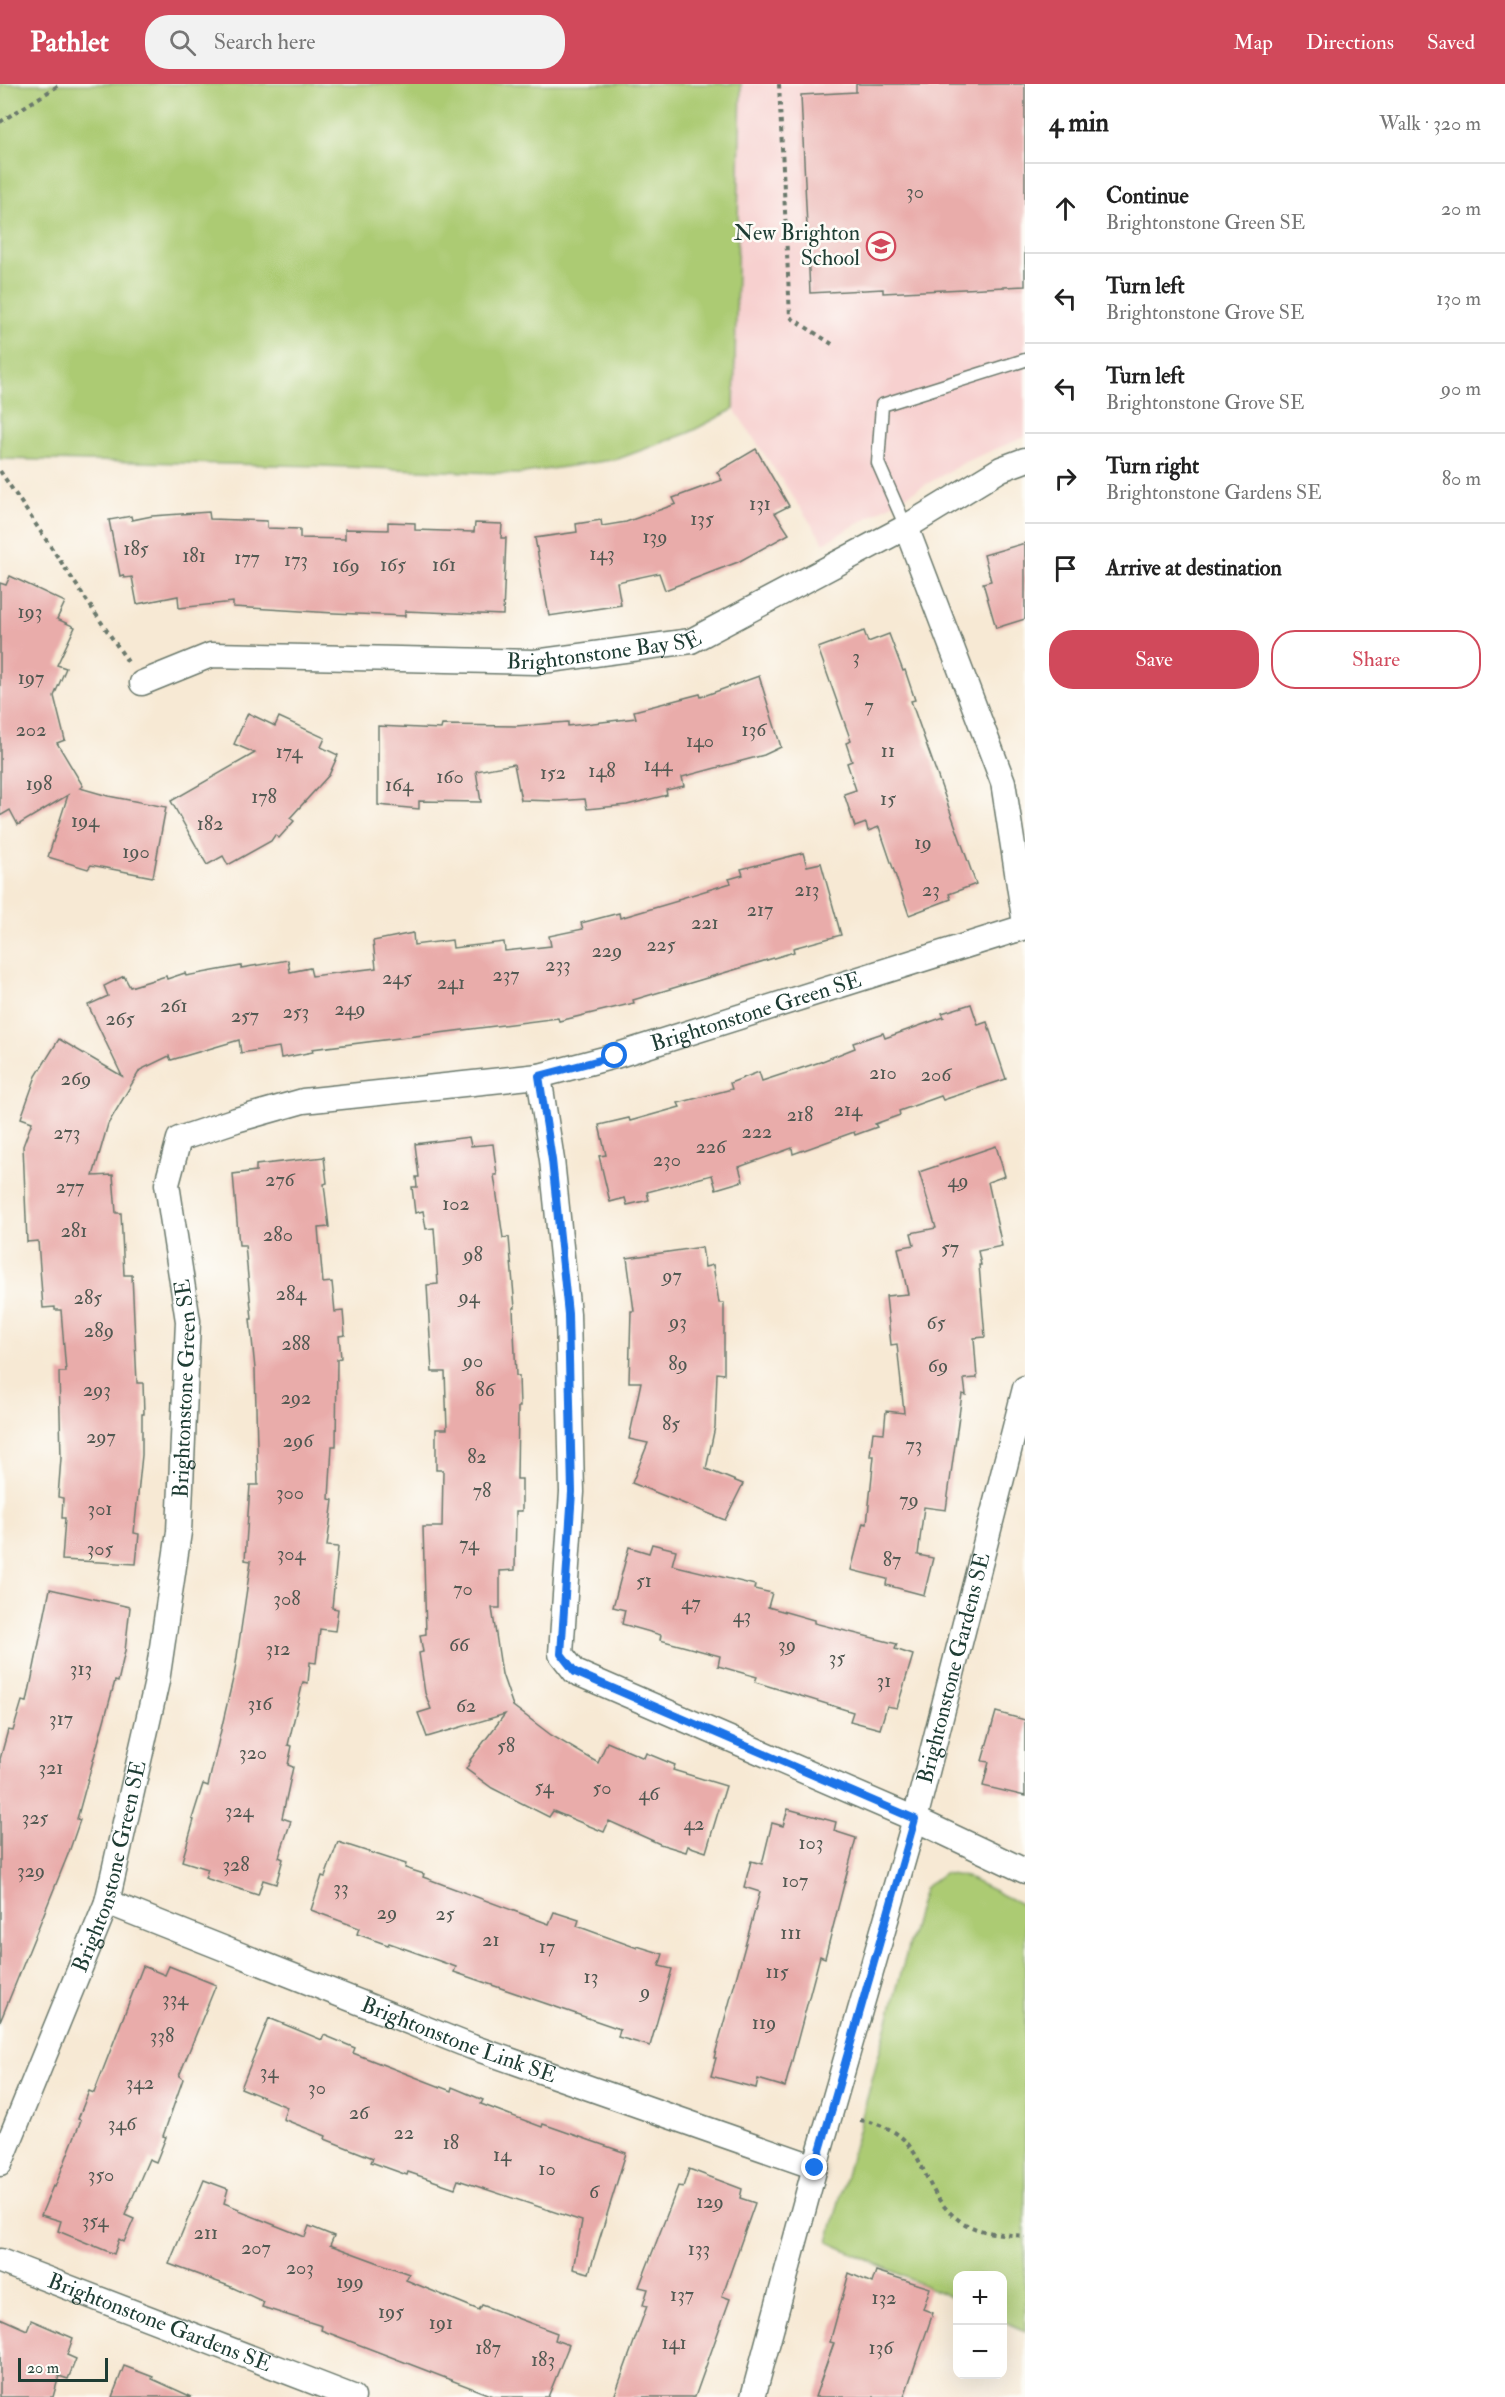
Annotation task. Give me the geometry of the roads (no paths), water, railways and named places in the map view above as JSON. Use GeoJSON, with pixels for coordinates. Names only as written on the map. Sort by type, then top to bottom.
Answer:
{"type":"FeatureCollection","features":[{"type":"Feature","properties":{"kind":"street","name":"Brightonstone Bay SE"},"geometry":{"type":"LineString","coordinates":[[142,683],[211,655],[535,662],[690,640],[906,527],[1001,469],[1025,460]]}},
{"type":"Feature","properties":{"kind":"street"},"geometry":{"type":"LineString","coordinates":[[906,527],[1003,782],[1025,926]]}},
{"type":"Feature","properties":{"kind":"street","name":"Brightonstone Green SE"},"geometry":{"type":"LineString","coordinates":[[0,2164],[107,1902],[157,1681],[179,1532],[188,1321],[167,1184],[179,1139],[303,1101],[539,1076],[615,1056],[1025,926]]}},
{"type":"Feature","properties":{"kind":"street"},"geometry":{"type":"LineString","coordinates":[[539,1076],[552,1160],[568,1314],[572,1492],[561,1654],[575,1672],[915,1819],[1025,1871]]}},
{"type":"Feature","properties":{"kind":"street","name":"Brightonstone Gardens SE"},"geometry":{"type":"LineString","coordinates":[[753,2397],[815,2168],[915,1819],[1025,1388]]}},
{"type":"Feature","properties":{"kind":"street","name":"Brightonstone Link SE"},"geometry":{"type":"LineString","coordinates":[[107,1902],[472,2047],[815,2168]]}},
{"type":"Feature","properties":{"kind":"street","name":"Brightonstone Gardens SE"},"geometry":{"type":"LineString","coordinates":[[0,2261],[353,2397]]}},
{"type":"Feature","properties":{"kind":"lane"},"geometry":{"type":"LineString","coordinates":[[906,527],[878,463],[882,405],[1025,360]]}},
{"type":"Feature","properties":{"kind":"place","name":"New Brighton School"},"geometry":{"type":"Point","coordinates":[881,246]}}]}
